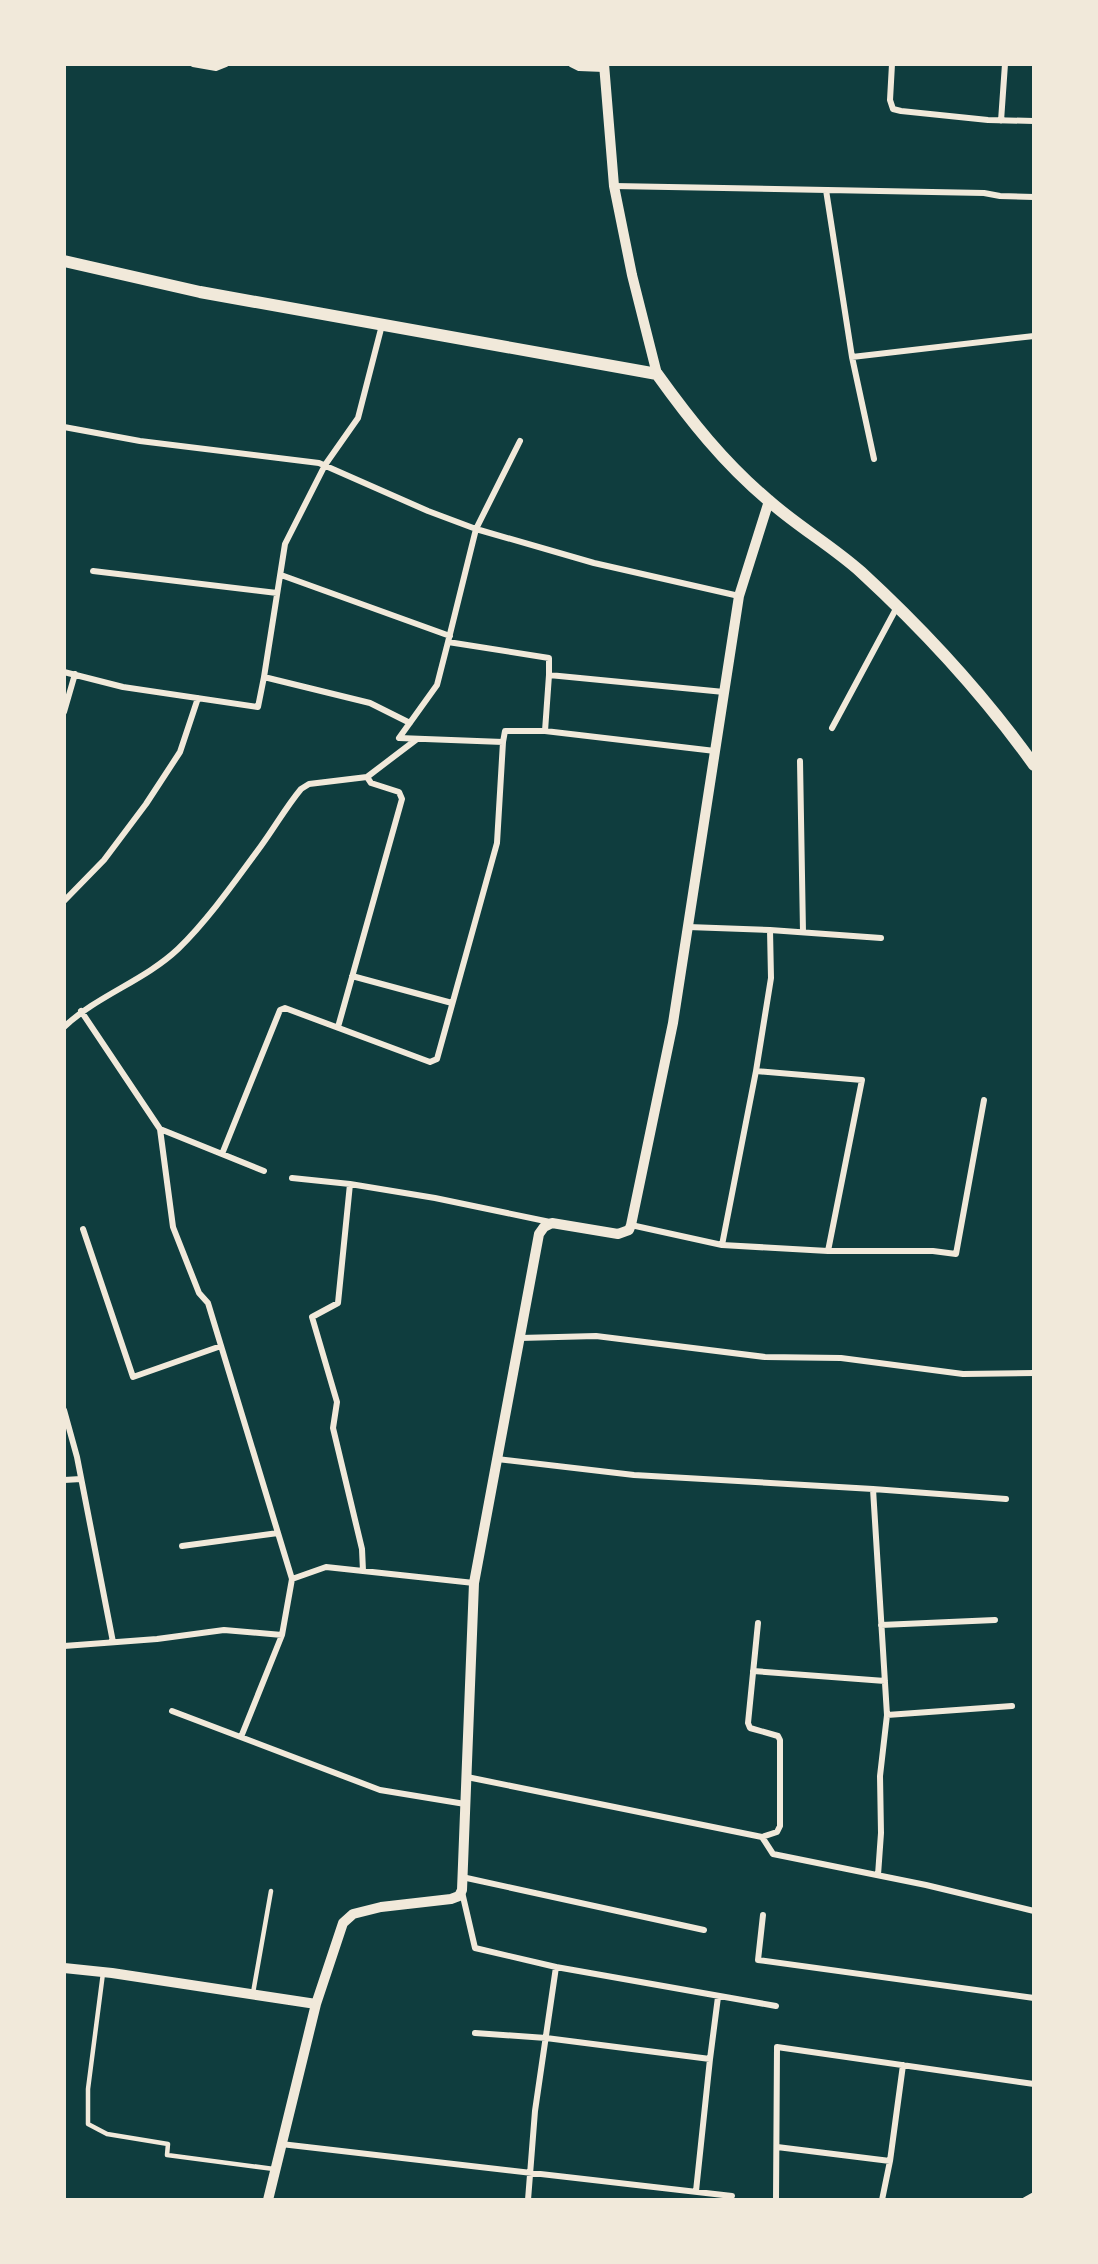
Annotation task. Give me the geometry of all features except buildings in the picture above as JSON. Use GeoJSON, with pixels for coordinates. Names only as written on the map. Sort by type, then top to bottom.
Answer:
{"type":"FeatureCollection","features":[{"type":"Feature","properties":{"kind":"main road"},"geometry":{"type":"LineString","coordinates":[[64,261],[200,292],[657,374],[724,461],[769,501],[860,571],[897,607],[975,689],[1034,765]]}},
{"type":"Feature","properties":{"kind":"street"},"geometry":{"type":"LineString","coordinates":[[193,64],[216,68],[226,64]]}},
{"type":"Feature","properties":{"kind":"street"},"geometry":{"type":"LineString","coordinates":[[571,64],[579,68],[604,67],[614,186],[632,275],[657,374]]}},
{"type":"Feature","properties":{"kind":"street"},"geometry":{"type":"LineString","coordinates":[[892,64],[890,100],[893,109],[1001,121],[1034,121]]}},
{"type":"Feature","properties":{"kind":"street"},"geometry":{"type":"LineString","coordinates":[[1001,121],[1005,64]]}},
{"type":"Feature","properties":{"kind":"street"},"geometry":{"type":"LineString","coordinates":[[614,186],[984,193],[1034,197]]}},
{"type":"Feature","properties":{"kind":"street"},"geometry":{"type":"LineString","coordinates":[[826,190],[852,357],[874,459]]}},
{"type":"Feature","properties":{"kind":"street"},"geometry":{"type":"LineString","coordinates":[[64,672],[123,687],[258,707],[285,544],[325,465],[358,418],[382,326]]}},
{"type":"Feature","properties":{"kind":"street"},"geometry":{"type":"LineString","coordinates":[[852,357],[1034,336]]}},
{"type":"Feature","properties":{"kind":"street"},"geometry":{"type":"LineString","coordinates":[[64,428],[140,441],[320,463],[428,511],[476,529],[594,563],[739,596]]}},
{"type":"Feature","properties":{"kind":"street"},"geometry":{"type":"LineString","coordinates":[[503,742],[399,738],[437,685],[476,529],[520,441]]}},
{"type":"Feature","properties":{"kind":"street"},"geometry":{"type":"LineString","coordinates":[[292,1178],[350,1184],[435,1198],[552,1223],[618,1234],[629,1230],[673,1023],[739,596],[769,501]]}},
{"type":"Feature","properties":{"kind":"street"},"geometry":{"type":"LineString","coordinates":[[93,571],[277,593]]}},
{"type":"Feature","properties":{"kind":"street"},"geometry":{"type":"LineString","coordinates":[[281,575],[449,639],[549,658],[545,731]]}},
{"type":"Feature","properties":{"kind":"street"},"geometry":{"type":"LineString","coordinates":[[832,728],[897,607]]}},
{"type":"Feature","properties":{"kind":"street"},"geometry":{"type":"LineString","coordinates":[[64,712],[75,674]]}},
{"type":"Feature","properties":{"kind":"street"},"geometry":{"type":"LineString","coordinates":[[549,675],[724,692]]}},
{"type":"Feature","properties":{"kind":"street"},"geometry":{"type":"LineString","coordinates":[[264,676],[370,703],[410,723]]}},
{"type":"Feature","properties":{"kind":"street"},"geometry":{"type":"LineString","coordinates":[[64,901],[104,860],[146,804],[180,752],[198,698]]}},
{"type":"Feature","properties":{"kind":"street"},"geometry":{"type":"LineString","coordinates":[[222,1154],[280,1010],[285,1008],[434,1062],[437,1059],[497,843],[505,731],[545,731],[715,751]]}},
{"type":"Feature","properties":{"kind":"street"},"geometry":{"type":"LineString","coordinates":[[64,1027],[81,1011],[153,969],[177,950],[262,845],[301,789],[309,784],[368,777],[417,739]]}},
{"type":"Feature","properties":{"kind":"street"},"geometry":{"type":"LineString","coordinates":[[800,761],[803,932]]}},
{"type":"Feature","properties":{"kind":"street"},"geometry":{"type":"LineString","coordinates":[[338,1027],[402,799],[399,792],[371,783],[368,777]]}},
{"type":"Feature","properties":{"kind":"street"},"geometry":{"type":"LineString","coordinates":[[687,927],[881,938]]}},
{"type":"Feature","properties":{"kind":"street"},"geometry":{"type":"LineString","coordinates":[[722,1245],[756,1071],[771,978],[770,930]]}},
{"type":"Feature","properties":{"kind":"street"},"geometry":{"type":"LineString","coordinates":[[352,976],[452,1003]]}},
{"type":"Feature","properties":{"kind":"street"},"geometry":{"type":"LineString","coordinates":[[81,1011],[160,1129],[173,1227],[199,1293],[208,1303],[292,1580],[282,1635],[241,1737]]}},
{"type":"Feature","properties":{"kind":"street"},"geometry":{"type":"LineString","coordinates":[[756,1071],[862,1080],[828,1251]]}},
{"type":"Feature","properties":{"kind":"street"},"geometry":{"type":"LineString","coordinates":[[631,1224],[722,1245],[828,1251],[933,1251],[956,1254],[984,1100]]}},
{"type":"Feature","properties":{"kind":"street"},"geometry":{"type":"LineString","coordinates":[[160,1129],[264,1172]]}},
{"type":"Feature","properties":{"kind":"street"},"geometry":{"type":"LineString","coordinates":[[350,1184],[338,1303],[312,1317],[337,1402],[333,1428],[362,1549],[363,1571]]}},
{"type":"Feature","properties":{"kind":"street"},"geometry":{"type":"LineString","coordinates":[[552,1223],[544,1227],[539,1234],[474,1584],[462,1890],[475,1948],[556,1967],[776,2006]]}},
{"type":"Feature","properties":{"kind":"street"},"geometry":{"type":"LineString","coordinates":[[83,1229],[133,1377],[221,1346]]}},
{"type":"Feature","properties":{"kind":"street"},"geometry":{"type":"LineString","coordinates":[[520,1338],[596,1336],[765,1357],[841,1358],[963,1374],[1034,1372]]}},
{"type":"Feature","properties":{"kind":"street"},"geometry":{"type":"LineString","coordinates":[[64,1410],[81,1479],[113,1642]]}},
{"type":"Feature","properties":{"kind":"street"},"geometry":{"type":"LineString","coordinates":[[496,1459],[634,1475],[1006,1499]]}},
{"type":"Feature","properties":{"kind":"street"},"geometry":{"type":"LineString","coordinates":[[64,1480],[81,1479]]}},
{"type":"Feature","properties":{"kind":"street"},"geometry":{"type":"LineString","coordinates":[[873,1489],[887,1715],[880,1776],[881,1833],[878,1875]]}},
{"type":"Feature","properties":{"kind":"street"},"geometry":{"type":"LineString","coordinates":[[182,1546],[278,1533]]}},
{"type":"Feature","properties":{"kind":"street"},"geometry":{"type":"LineString","coordinates":[[292,1580],[326,1567],[474,1584]]}},
{"type":"Feature","properties":{"kind":"street"},"geometry":{"type":"LineString","coordinates":[[881,1626],[995,1620]]}},
{"type":"Feature","properties":{"kind":"street"},"geometry":{"type":"LineString","coordinates":[[467,1777],[762,1837],[777,1832],[780,1826],[780,1740],[773,1733],[750,1728],[748,1723],[758,1623]]}},
{"type":"Feature","properties":{"kind":"street"},"geometry":{"type":"LineString","coordinates":[[64,1646],[224,1630],[282,1635]]}},
{"type":"Feature","properties":{"kind":"street"},"geometry":{"type":"LineString","coordinates":[[753,1671],[885,1681]]}},
{"type":"Feature","properties":{"kind":"street"},"geometry":{"type":"LineString","coordinates":[[887,1715],[1012,1706]]}},
{"type":"Feature","properties":{"kind":"street"},"geometry":{"type":"LineString","coordinates":[[172,1711],[380,1790],[465,1804]]}},
{"type":"Feature","properties":{"kind":"street"},"geometry":{"type":"LineString","coordinates":[[762,1837],[772,1854],[878,1875],[1034,1911]]}},
{"type":"Feature","properties":{"kind":"street"},"geometry":{"type":"LineString","coordinates":[[462,1877],[704,1930]]}},
{"type":"Feature","properties":{"kind":"street"},"geometry":{"type":"LineString","coordinates":[[268,2199],[316,2004],[343,1923],[353,1914],[381,1907],[451,1899],[459,1896],[462,1890]]}},
{"type":"Feature","properties":{"kind":"street"},"geometry":{"type":"LineString","coordinates":[[763,1915],[758,1960],[1034,1998]]}},
{"type":"Feature","properties":{"kind":"street"},"geometry":{"type":"LineString","coordinates":[[528,2199],[535,2112],[556,1967]]}},
{"type":"Feature","properties":{"kind":"street"},"geometry":{"type":"LineString","coordinates":[[64,1968],[316,2004]]}},
{"type":"Feature","properties":{"kind":"street"},"geometry":{"type":"LineString","coordinates":[[696,2191],[718,1997]]}},
{"type":"Feature","properties":{"kind":"street"},"geometry":{"type":"LineString","coordinates":[[475,2033],[546,2038],[710,2059]]}},
{"type":"Feature","properties":{"kind":"street"},"geometry":{"type":"LineString","coordinates":[[776,2199],[777,2047],[1034,2084]]}},
{"type":"Feature","properties":{"kind":"street"},"geometry":{"type":"LineString","coordinates":[[882,2199],[890,2161],[903,2065]]}},
{"type":"Feature","properties":{"kind":"street"},"geometry":{"type":"LineString","coordinates":[[280,2144],[732,2196]]}},
{"type":"Feature","properties":{"kind":"street"},"geometry":{"type":"LineString","coordinates":[[777,2147],[890,2161]]}},
{"type":"Feature","properties":{"kind":"street"},"geometry":{"type":"LineString","coordinates":[[1025,2199],[1034,2195]]}},
{"type":"Feature","properties":{"kind":"lane"},"geometry":{"type":"LineString","coordinates":[[253,1996],[271,1891]]}},
{"type":"Feature","properties":{"kind":"lane"},"geometry":{"type":"LineString","coordinates":[[103,1972],[88,2089],[88,2124],[107,2134],[168,2144],[167,2155],[274,2169]]}}]}
